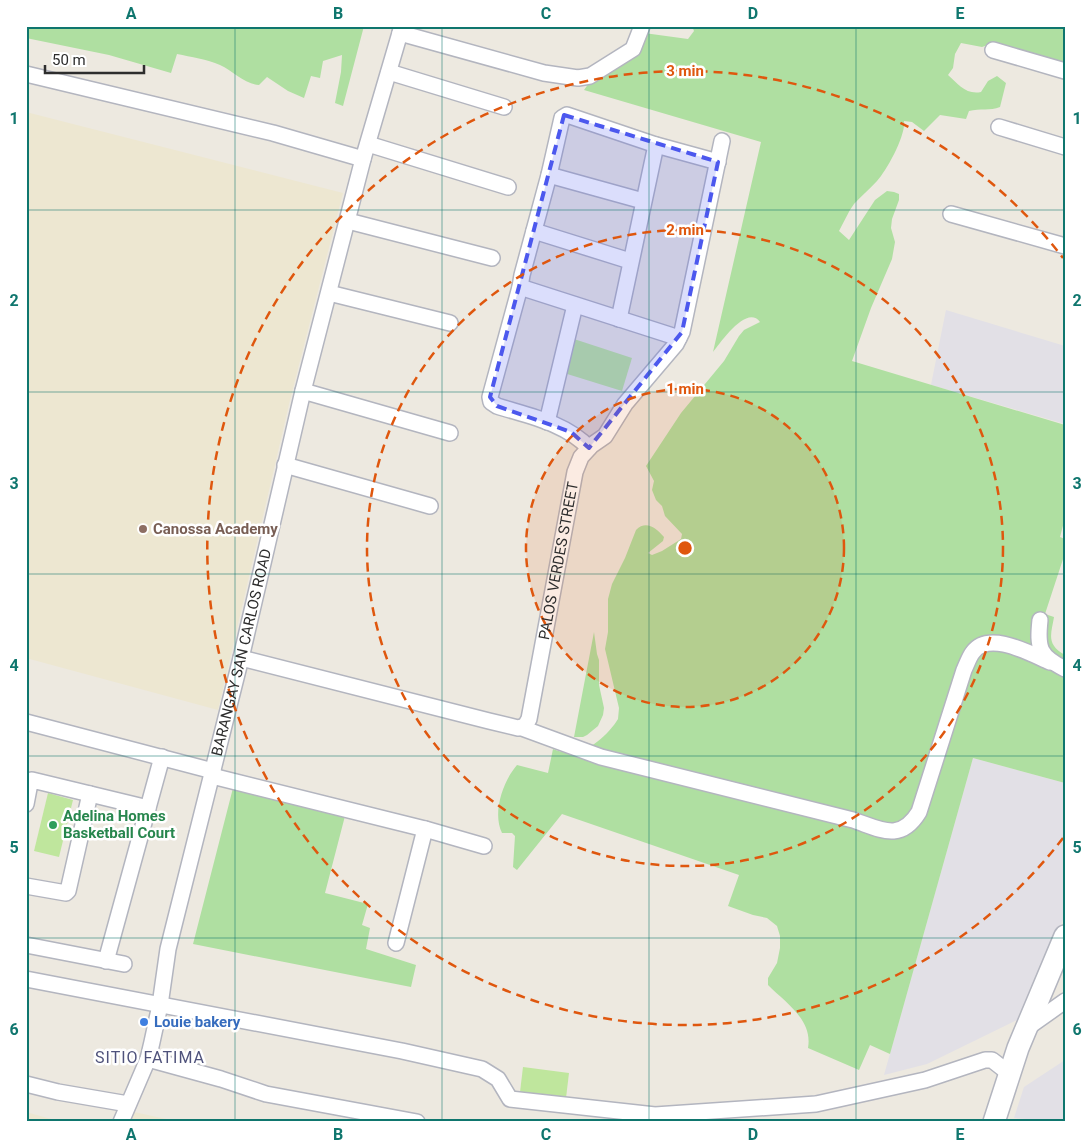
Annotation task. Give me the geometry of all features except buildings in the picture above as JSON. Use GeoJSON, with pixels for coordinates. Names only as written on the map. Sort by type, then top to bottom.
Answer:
{"type":"FeatureCollection","features":[{"type":"Feature","properties":{"kind":"street"},"geometry":{"type":"LineString","coordinates":[[401,30],[544,73],[566,78],[578,78],[590,76],[633,49],[642,26]]}},
{"type":"Feature","properties":{"kind":"street","name":"BARANGAY SAN CARLOS ROAD"},"geometry":{"type":"LineString","coordinates":[[121,1122],[148,1059],[160,1005],[168,949],[213,774],[303,391],[366,152],[401,30]]}},
{"type":"Feature","properties":{"kind":"street"},"geometry":{"type":"LineString","coordinates":[[993,50],[1065,71]]}},
{"type":"Feature","properties":{"kind":"street"},"geometry":{"type":"LineString","coordinates":[[389,72],[504,107]]}},
{"type":"Feature","properties":{"kind":"street"},"geometry":{"type":"LineString","coordinates":[[26,74],[273,133],[366,152],[508,187]]}},
{"type":"Feature","properties":{"kind":"street"},"geometry":{"type":"LineString","coordinates":[[589,448],[576,435],[547,422],[497,406],[491,402],[490,397],[549,176],[563,116],[567,115],[656,145],[718,162]]}},
{"type":"Feature","properties":{"kind":"street"},"geometry":{"type":"LineString","coordinates":[[999,127],[1065,147]]}},
{"type":"Feature","properties":{"kind":"street","name":"PALOS VERDES STREET"},"geometry":{"type":"LineString","coordinates":[[522,728],[529,719],[572,480],[578,462],[589,448],[605,436],[625,404],[679,338],[684,325],[722,141]]}},
{"type":"Feature","properties":{"kind":"street"},"geometry":{"type":"LineString","coordinates":[[619,319],[656,145]]}},
{"type":"Feature","properties":{"kind":"street"},"geometry":{"type":"LineString","coordinates":[[549,176],[643,201]]}},
{"type":"Feature","properties":{"kind":"street"},"geometry":{"type":"LineString","coordinates":[[951,214],[1065,246]]}},
{"type":"Feature","properties":{"kind":"street"},"geometry":{"type":"LineString","coordinates":[[348,221],[492,258]]}},
{"type":"Feature","properties":{"kind":"street"},"geometry":{"type":"LineString","coordinates":[[534,231],[630,261]]}},
{"type":"Feature","properties":{"kind":"street"},"geometry":{"type":"LineString","coordinates":[[520,287],[679,338]]}},
{"type":"Feature","properties":{"kind":"street"},"geometry":{"type":"LineString","coordinates":[[329,293],[450,323]]}},
{"type":"Feature","properties":{"kind":"street"},"geometry":{"type":"LineString","coordinates":[[547,422],[575,305]]}},
{"type":"Feature","properties":{"kind":"street"},"geometry":{"type":"LineString","coordinates":[[303,391],[450,433]]}},
{"type":"Feature","properties":{"kind":"street"},"geometry":{"type":"LineString","coordinates":[[285,465],[430,506]]}},
{"type":"Feature","properties":{"kind":"street"},"geometry":{"type":"LineString","coordinates":[[1040,620],[1038,639],[1041,651],[1050,662]]}},
{"type":"Feature","properties":{"kind":"street"},"geometry":{"type":"LineString","coordinates":[[241,658],[522,728],[601,757],[853,820],[888,832],[903,830],[913,822],[919,812],[964,670],[974,651],[986,643],[1004,643],[1065,669]]}},
{"type":"Feature","properties":{"kind":"street"},"geometry":{"type":"LineString","coordinates":[[26,722],[162,757],[213,774],[484,846]]}},
{"type":"Feature","properties":{"kind":"street"},"geometry":{"type":"LineString","coordinates":[[106,961],[162,757]]}},
{"type":"Feature","properties":{"kind":"street"},"geometry":{"type":"LineString","coordinates":[[26,804],[32,780],[148,808]]}},
{"type":"Feature","properties":{"kind":"street"},"geometry":{"type":"LineString","coordinates":[[26,886],[66,893],[68,891],[90,794]]}},
{"type":"Feature","properties":{"kind":"street"},"geometry":{"type":"LineString","coordinates":[[396,943],[425,829]]}},
{"type":"Feature","properties":{"kind":"street"},"geometry":{"type":"LineString","coordinates":[[994,1122],[1027,1028],[1065,936]]}},
{"type":"Feature","properties":{"kind":"street"},"geometry":{"type":"LineString","coordinates":[[26,945],[124,964]]}},
{"type":"Feature","properties":{"kind":"street"},"geometry":{"type":"LineString","coordinates":[[26,979],[402,1051],[482,1069],[498,1079],[510,1100],[655,1115],[816,1104],[925,1080],[985,1060],[992,1060],[1010,1074]]}},
{"type":"Feature","properties":{"kind":"street"},"geometry":{"type":"LineString","coordinates":[[1027,1028],[1065,1001]]}},
{"type":"Feature","properties":{"kind":"street"},"geometry":{"type":"LineString","coordinates":[[148,1059],[221,1079],[266,1094],[416,1122]]}},
{"type":"Feature","properties":{"kind":"street"},"geometry":{"type":"LineString","coordinates":[[26,1084],[58,1092],[128,1104]]}},
{"type":"Feature","properties":{"kind":"highlighted area"},"geometry":{"type":"Polygon","coordinates":[[[564,115],[718,162],[682,332],[589,448],[571,432],[497,406],[490,397],[564,115]]]}},
{"type":"Feature","properties":{"kind":"shaded area","name":"Canossa Academy"},"geometry":{"type":"Polygon","coordinates":[[[26,112],[343,193],[290,400],[218,710],[26,658],[26,112]]]}},
{"type":"Feature","properties":{"kind":"shaded area"},"geometry":{"type":"Polygon","coordinates":[[[946,310],[1065,346],[1065,424],[931,385],[946,310]]]}},
{"type":"Feature","properties":{"kind":"shaded area"},"geometry":{"type":"Polygon","coordinates":[[[973,758],[1065,783],[1065,915],[1021,1018],[927,1064],[884,1075],[973,758]]]}},
{"type":"Feature","properties":{"kind":"shaded area"},"geometry":{"type":"Polygon","coordinates":[[[1065,1060],[1065,1122],[1014,1118],[1024,1087],[1065,1060]]]}},
{"type":"Feature","properties":{"kind":"shaded area"},"geometry":{"type":"Polygon","coordinates":[[[26,1112],[62,1122],[26,1122],[26,1112]]]}},
{"type":"Feature","properties":{"kind":"shaded area"},"geometry":{"type":"Polygon","coordinates":[[[134,1112],[180,1122],[130,1122],[134,1112]]]}},
{"type":"Feature","properties":{"kind":"green space"},"geometry":{"type":"Polygon","coordinates":[[[26,26],[364,26],[343,106],[335,103],[342,55],[323,61],[320,78],[311,76],[304,98],[288,91],[267,77],[259,85],[254,84],[243,80],[220,65],[204,60],[177,54],[171,73],[109,55],[26,38],[26,26]]]}},
{"type":"Feature","properties":{"kind":"green space"},"geometry":{"type":"Polygon","coordinates":[[[692,26],[1065,26],[1065,66],[988,45],[982,47],[961,43],[955,54],[953,68],[948,75],[963,88],[971,92],[981,92],[988,81],[997,76],[1006,83],[1000,107],[969,111],[966,119],[940,115],[924,131],[912,122],[904,121],[899,143],[886,169],[854,204],[839,231],[849,240],[875,200],[887,191],[899,194],[891,228],[895,242],[892,259],[871,308],[852,361],[1065,425],[1065,518],[1060,537],[1065,539],[1065,553],[1045,614],[1054,617],[1051,634],[1052,643],[1065,655],[1065,783],[973,758],[890,1054],[870,1045],[859,1070],[808,1048],[806,1029],[797,1013],[768,985],[768,978],[777,963],[780,936],[777,926],[767,918],[728,906],[739,875],[562,814],[517,870],[513,867],[515,836],[512,833],[502,833],[499,825],[498,816],[503,788],[517,765],[548,773],[553,749],[569,753],[590,747],[609,731],[618,719],[619,708],[605,649],[608,632],[608,599],[612,584],[636,530],[640,527],[651,526],[664,537],[663,541],[648,553],[652,555],[681,539],[682,534],[665,516],[662,506],[656,500],[652,490],[654,481],[646,466],[681,413],[724,361],[739,336],[744,330],[760,322],[755,318],[748,318],[742,321],[728,333],[713,352],[761,142],[584,90],[589,83],[644,33],[688,39],[694,31],[692,26]]]}},
{"type":"Feature","properties":{"kind":"green space"},"geometry":{"type":"Polygon","coordinates":[[[574,339],[632,358],[622,391],[564,373],[574,339]]]}},
{"type":"Feature","properties":{"kind":"green space"},"geometry":{"type":"Polygon","coordinates":[[[594,632],[599,660],[599,685],[604,708],[603,715],[598,726],[587,735],[574,737],[594,632]]]}},
{"type":"Feature","properties":{"kind":"green space"},"geometry":{"type":"Polygon","coordinates":[[[233,788],[345,816],[325,893],[368,904],[362,925],[370,928],[366,949],[416,965],[411,987],[193,944],[233,788]]]}},
{"type":"Feature","properties":{"kind":"green space","name":"Adelina Homes Basketball Court"},"geometry":{"type":"Polygon","coordinates":[[[48,793],[73,800],[59,857],[34,851],[48,793]]]}},
{"type":"Feature","properties":{"kind":"green space"},"geometry":{"type":"Polygon","coordinates":[[[523,1067],[569,1073],[566,1098],[520,1092],[523,1067]]]}},
{"type":"Feature","properties":{"kind":"place","name":"Canossa Academy"},"geometry":{"type":"Point","coordinates":[143,529]}},
{"type":"Feature","properties":{"kind":"place","name":"Adelina Homes Basketball Court"},"geometry":{"type":"Point","coordinates":[53,825]}},
{"type":"Feature","properties":{"kind":"place","name":"Louie bakery"},"geometry":{"type":"Point","coordinates":[144,1022]}},
{"type":"Feature","properties":{"kind":"district","name":"SITIO FATIMA"},"geometry":{"type":"Point","coordinates":[150,1057]}}]}
